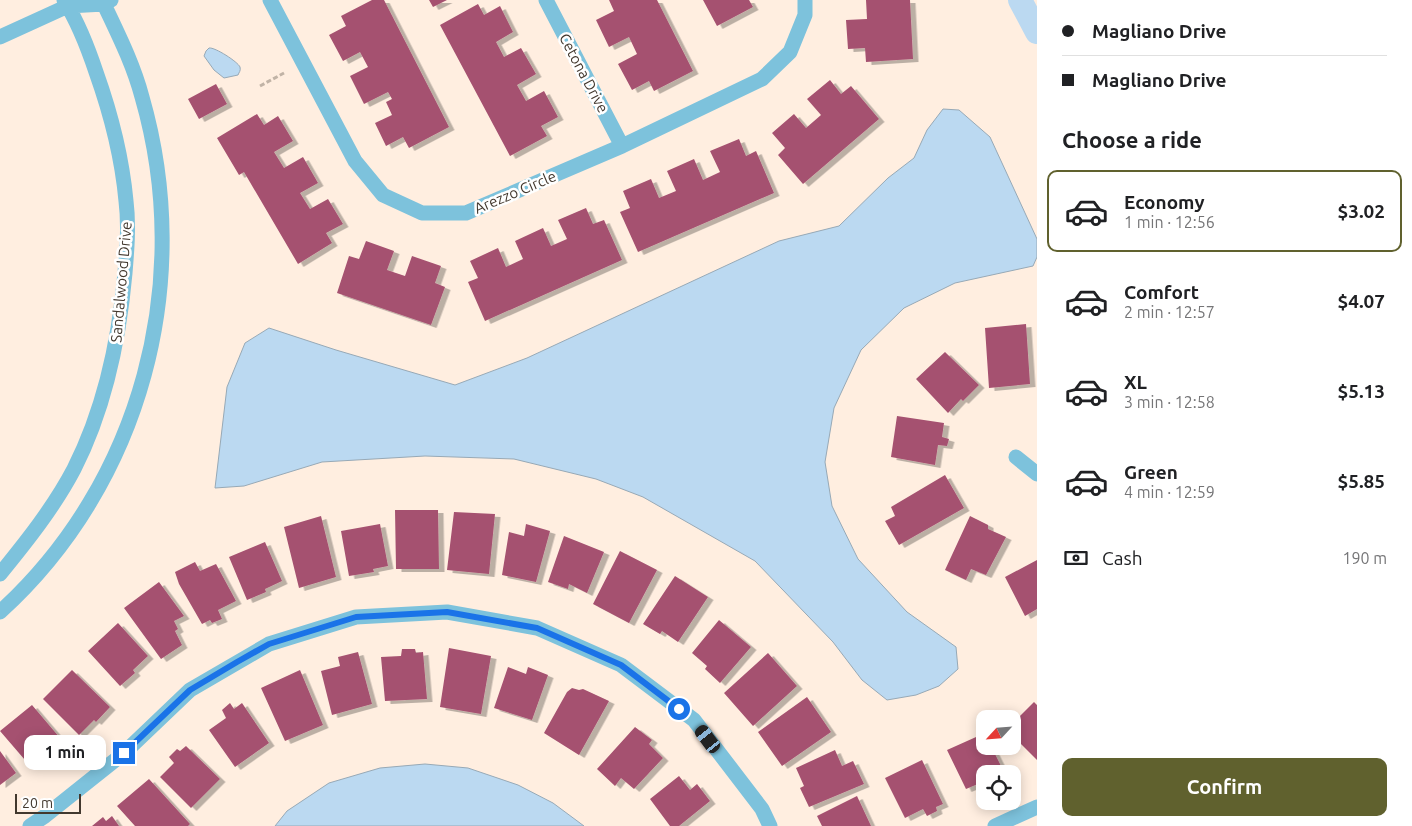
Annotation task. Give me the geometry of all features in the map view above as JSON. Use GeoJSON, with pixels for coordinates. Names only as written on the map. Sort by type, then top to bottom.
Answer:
{"type":"FeatureCollection","features":[{"type":"Feature","properties":{"kind":"street","name":"Arezzo Circle"},"geometry":{"type":"LineString","coordinates":[[270,0],[355,161],[383,195],[422,213],[466,213],[622,146],[762,79],[790,52],[806,16],[805,0]]}},
{"type":"Feature","properties":{"kind":"street","name":"Cetona Drive"},"geometry":{"type":"LineString","coordinates":[[546,0],[622,146]]}},
{"type":"Feature","properties":{"kind":"street"},"geometry":{"type":"LineString","coordinates":[[0,37],[68,2],[106,1],[142,97],[155,153],[160,191],[163,248],[159,306],[152,344],[137,400],[116,453],[99,488],[68,536],[44,566],[0,612]]}},
{"type":"Feature","properties":{"kind":"street","name":"Sandalwood Drive"},"geometry":{"type":"LineString","coordinates":[[0,574],[52,506],[74,469],[105,390],[116,344],[123,296],[127,242],[126,202],[119,154],[107,103],[86,44],[68,2]]}},
{"type":"Feature","properties":{"kind":"street"},"geometry":{"type":"LineString","coordinates":[[1016,457],[1037,474]]}},
{"type":"Feature","properties":{"kind":"street"},"geometry":{"type":"LineString","coordinates":[[30,826],[124,753],[190,690],[269,644],[356,617],[447,612],[537,628],[621,665],[694,720],[762,809],[770,826]]}},
{"type":"Feature","properties":{"kind":"street"},"geometry":{"type":"LineString","coordinates":[[995,826],[1037,807]]}},
{"type":"Feature","properties":{"kind":"path"},"geometry":{"type":"LineString","coordinates":[[260,86],[284,73]]}},
{"type":"Feature","properties":{"kind":"water"},"geometry":{"type":"Polygon","coordinates":[[[209,48],[221,52],[238,65],[240,70],[238,75],[224,78],[214,70],[204,56],[209,48]]]}},
{"type":"Feature","properties":{"kind":"water"},"geometry":{"type":"Polygon","coordinates":[[[943,109],[959,110],[990,137],[1037,239],[1037,257],[1033,266],[955,283],[904,308],[861,350],[834,408],[825,462],[832,506],[858,559],[907,612],[956,647],[958,669],[939,686],[916,695],[887,700],[862,680],[833,642],[755,561],[643,497],[596,479],[514,459],[425,456],[322,462],[244,486],[215,488],[227,387],[245,343],[269,328],[455,385],[527,358],[779,241],[839,226],[888,178],[914,158],[927,130],[943,109]]]}},
{"type":"Feature","properties":{"kind":"water"},"geometry":{"type":"Polygon","coordinates":[[[425,764],[468,768],[518,785],[553,803],[584,826],[275,826],[287,811],[329,783],[380,768],[425,764]]]}},
{"type":"Feature","properties":{"kind":"building"},"geometry":{"type":"Polygon","coordinates":[[[372,0],[384,0],[449,127],[409,148],[403,137],[386,146],[375,123],[392,115],[386,102],[392,99],[388,92],[364,104],[350,76],[368,67],[360,52],[343,61],[329,35],[346,26],[341,16],[372,0]]]}},
{"type":"Feature","properties":{"kind":"building"},"geometry":{"type":"Polygon","coordinates":[[[429,0],[447,0],[433,7],[429,0]]]}},
{"type":"Feature","properties":{"kind":"building"},"geometry":{"type":"Polygon","coordinates":[[[609,0],[657,0],[693,71],[654,91],[649,81],[632,90],[618,64],[637,54],[629,37],[609,47],[596,20],[614,11],[609,0]]]}},
{"type":"Feature","properties":{"kind":"building"},"geometry":{"type":"Polygon","coordinates":[[[703,0],[749,0],[753,7],[717,26],[703,0]]]}},
{"type":"Feature","properties":{"kind":"building"},"geometry":{"type":"Polygon","coordinates":[[[866,0],[910,0],[913,59],[866,62],[865,48],[848,49],[846,20],[867,19],[866,0]]]}},
{"type":"Feature","properties":{"kind":"building"},"geometry":{"type":"Polygon","coordinates":[[[478,4],[484,15],[500,6],[513,32],[496,42],[504,57],[521,48],[536,74],[517,85],[526,101],[544,91],[558,117],[541,126],[547,136],[510,156],[440,25],[478,4]]]}},
{"type":"Feature","properties":{"kind":"building"},"geometry":{"type":"Polygon","coordinates":[[[830,80],[841,94],[851,86],[879,119],[803,184],[778,155],[785,148],[772,133],[794,114],[806,128],[821,115],[807,99],[830,80]]]}},
{"type":"Feature","properties":{"kind":"building"},"geometry":{"type":"Polygon","coordinates":[[[216,84],[227,104],[199,119],[188,99],[216,84]]]}},
{"type":"Feature","properties":{"kind":"building"},"geometry":{"type":"Polygon","coordinates":[[[257,114],[264,125],[278,116],[293,141],[274,152],[284,168],[303,157],[318,183],[300,193],[310,209],[328,199],[343,224],[326,233],[332,243],[298,264],[244,172],[239,175],[217,138],[257,114]]]}},
{"type":"Feature","properties":{"kind":"building"},"geometry":{"type":"Polygon","coordinates":[[[739,139],[746,156],[756,151],[774,193],[638,252],[620,212],[630,208],[623,191],[651,179],[659,198],[676,191],[667,171],[694,159],[703,180],[720,172],[710,151],[739,139]]]}},
{"type":"Feature","properties":{"kind":"building"},"geometry":{"type":"Polygon","coordinates":[[[586,208],[593,224],[604,220],[622,260],[485,321],[468,282],[478,278],[470,261],[498,248],[506,267],[523,259],[515,241],[543,228],[551,246],[567,239],[558,220],[586,208]]]}},
{"type":"Feature","properties":{"kind":"building"},"geometry":{"type":"Polygon","coordinates":[[[366,241],[394,251],[387,270],[405,276],[412,256],[441,266],[435,283],[445,287],[431,325],[337,293],[349,256],[359,259],[366,241]]]}},
{"type":"Feature","properties":{"kind":"building"},"geometry":{"type":"Polygon","coordinates":[[[1026,324],[1030,384],[989,388],[985,328],[1026,324]]]}},
{"type":"Feature","properties":{"kind":"building"},"geometry":{"type":"Polygon","coordinates":[[[945,352],[979,385],[963,401],[961,399],[948,413],[916,379],[945,352]]]}},
{"type":"Feature","properties":{"kind":"building"},"geometry":{"type":"Polygon","coordinates":[[[897,416],[944,423],[942,437],[949,439],[947,446],[938,445],[935,465],[891,457],[897,416]]]}},
{"type":"Feature","properties":{"kind":"building"},"geometry":{"type":"Polygon","coordinates":[[[945,475],[964,508],[899,545],[885,521],[895,516],[891,507],[945,475]]]}},
{"type":"Feature","properties":{"kind":"building"},"geometry":{"type":"Polygon","coordinates":[[[395,510],[438,510],[439,569],[396,569],[395,510]]]}},
{"type":"Feature","properties":{"kind":"building"},"geometry":{"type":"Polygon","coordinates":[[[454,512],[495,514],[489,574],[447,570],[454,512]]]}},
{"type":"Feature","properties":{"kind":"building"},"geometry":{"type":"Polygon","coordinates":[[[321,516],[336,577],[299,588],[284,527],[321,516]]]}},
{"type":"Feature","properties":{"kind":"building"},"geometry":{"type":"Polygon","coordinates":[[[970,516],[988,525],[988,529],[1006,537],[986,575],[971,569],[966,580],[945,570],[970,516]]]}},
{"type":"Feature","properties":{"kind":"building"},"geometry":{"type":"Polygon","coordinates":[[[380,524],[388,566],[373,569],[374,572],[349,576],[341,531],[380,524]]]}},
{"type":"Feature","properties":{"kind":"building"},"geometry":{"type":"Polygon","coordinates":[[[526,524],[550,531],[536,582],[502,575],[509,532],[524,536],[526,524]]]}},
{"type":"Feature","properties":{"kind":"building"},"geometry":{"type":"Polygon","coordinates":[[[564,536],[604,552],[587,593],[569,584],[568,589],[548,582],[564,536]]]}},
{"type":"Feature","properties":{"kind":"building"},"geometry":{"type":"Polygon","coordinates":[[[265,542],[282,581],[265,589],[266,592],[247,600],[229,557],[265,542]]]}},
{"type":"Feature","properties":{"kind":"building"},"geometry":{"type":"Polygon","coordinates":[[[620,551],[657,570],[629,623],[593,604],[620,551]]]}},
{"type":"Feature","properties":{"kind":"building"},"geometry":{"type":"Polygon","coordinates":[[[1037,560],[1037,609],[1025,616],[1005,577],[1037,560]]]}},
{"type":"Feature","properties":{"kind":"building"},"geometry":{"type":"Polygon","coordinates":[[[195,562],[200,571],[216,564],[236,601],[218,610],[222,619],[212,623],[210,620],[202,624],[179,584],[175,572],[195,562]]]}},
{"type":"Feature","properties":{"kind":"building"},"geometry":{"type":"Polygon","coordinates":[[[675,576],[708,597],[678,642],[662,631],[660,634],[643,624],[675,576]]]}},
{"type":"Feature","properties":{"kind":"building"},"geometry":{"type":"Polygon","coordinates":[[[159,582],[184,616],[174,621],[178,629],[175,631],[182,645],[161,659],[124,608],[159,582]]]}},
{"type":"Feature","properties":{"kind":"building"},"geometry":{"type":"Polygon","coordinates":[[[719,620],[751,647],[720,683],[705,669],[707,666],[692,653],[719,620]]]}},
{"type":"Feature","properties":{"kind":"building"},"geometry":{"type":"Polygon","coordinates":[[[118,623],[148,656],[133,670],[135,673],[120,686],[88,651],[118,623]]]}},
{"type":"Feature","properties":{"kind":"building"},"geometry":{"type":"Polygon","coordinates":[[[449,648],[491,656],[481,714],[440,707],[449,648]]]}},
{"type":"Feature","properties":{"kind":"building"},"geometry":{"type":"Polygon","coordinates":[[[402,649],[415,649],[416,653],[423,652],[427,699],[385,701],[381,657],[401,656],[402,649]]]}},
{"type":"Feature","properties":{"kind":"building"},"geometry":{"type":"Polygon","coordinates":[[[358,652],[372,704],[332,715],[321,671],[340,666],[338,657],[358,652]]]}},
{"type":"Feature","properties":{"kind":"building"},"geometry":{"type":"Polygon","coordinates":[[[768,653],[797,686],[753,726],[724,693],[768,653]]]}},
{"type":"Feature","properties":{"kind":"building"},"geometry":{"type":"Polygon","coordinates":[[[508,667],[526,674],[528,667],[548,675],[532,720],[494,708],[508,667]]]}},
{"type":"Feature","properties":{"kind":"building"},"geometry":{"type":"Polygon","coordinates":[[[72,670],[110,707],[96,722],[94,720],[79,735],[43,699],[72,670]]]}},
{"type":"Feature","properties":{"kind":"building"},"geometry":{"type":"Polygon","coordinates":[[[300,670],[323,725],[285,741],[261,688],[300,670]]]}},
{"type":"Feature","properties":{"kind":"building"},"geometry":{"type":"Polygon","coordinates":[[[572,688],[583,689],[609,701],[579,755],[544,733],[567,692],[572,688]]]}},
{"type":"Feature","properties":{"kind":"building"},"geometry":{"type":"Polygon","coordinates":[[[807,697],[831,732],[782,766],[758,732],[807,697]]]}},
{"type":"Feature","properties":{"kind":"building"},"geometry":{"type":"Polygon","coordinates":[[[1034,702],[1037,705],[1037,760],[1021,744],[1021,715],[1034,702]]]}},
{"type":"Feature","properties":{"kind":"building"},"geometry":{"type":"Polygon","coordinates":[[[230,703],[234,709],[242,703],[269,743],[235,767],[209,730],[226,718],[222,710],[230,703]]]}},
{"type":"Feature","properties":{"kind":"building"},"geometry":{"type":"Polygon","coordinates":[[[32,705],[60,738],[44,751],[47,753],[31,767],[0,731],[32,705]]]}},
{"type":"Feature","properties":{"kind":"building"},"geometry":{"type":"Polygon","coordinates":[[[635,727],[652,740],[649,744],[663,758],[634,789],[621,778],[615,786],[597,769],[635,727]]]}},
{"type":"Feature","properties":{"kind":"building"},"geometry":{"type":"Polygon","coordinates":[[[976,737],[976,755],[996,755],[1000,765],[976,765],[976,785],[966,789],[947,750],[976,737]]]}},
{"type":"Feature","properties":{"kind":"building"},"geometry":{"type":"Polygon","coordinates":[[[186,746],[220,779],[191,808],[160,777],[174,763],[169,757],[177,749],[180,751],[186,746]]]}},
{"type":"Feature","properties":{"kind":"building"},"geometry":{"type":"Polygon","coordinates":[[[835,750],[842,766],[853,761],[864,784],[809,807],[800,788],[804,786],[796,768],[835,750]]]}},
{"type":"Feature","properties":{"kind":"building"},"geometry":{"type":"Polygon","coordinates":[[[0,751],[16,773],[0,785],[0,751]]]}},
{"type":"Feature","properties":{"kind":"building"},"geometry":{"type":"Polygon","coordinates":[[[922,760],[943,804],[936,807],[937,811],[927,816],[923,809],[905,818],[885,778],[922,760]]]}},
{"type":"Feature","properties":{"kind":"building"},"geometry":{"type":"Polygon","coordinates":[[[679,776],[690,790],[697,784],[710,801],[679,826],[670,826],[650,799],[679,776]]]}},
{"type":"Feature","properties":{"kind":"building"},"geometry":{"type":"Polygon","coordinates":[[[149,779],[190,824],[188,826],[135,826],[117,806],[149,779]]]}},
{"type":"Feature","properties":{"kind":"building"},"geometry":{"type":"Polygon","coordinates":[[[857,796],[871,826],[822,826],[817,816],[857,796]]]}},
{"type":"Feature","properties":{"kind":"building"},"geometry":{"type":"Polygon","coordinates":[[[112,816],[119,826],[92,826],[103,817],[106,821],[112,816]]]}},
{"type":"Feature","properties":{"kind":"waterway"},"geometry":{"type":"LineString","coordinates":[[1020,0],[1037,32]]}},
{"type":"Feature","properties":{"kind":"route"},"geometry":{"type":"LineString","coordinates":[[124,753],[190,690],[237,662],[269,644],[356,617],[447,612],[537,628],[621,665],[679,709]]}}]}
